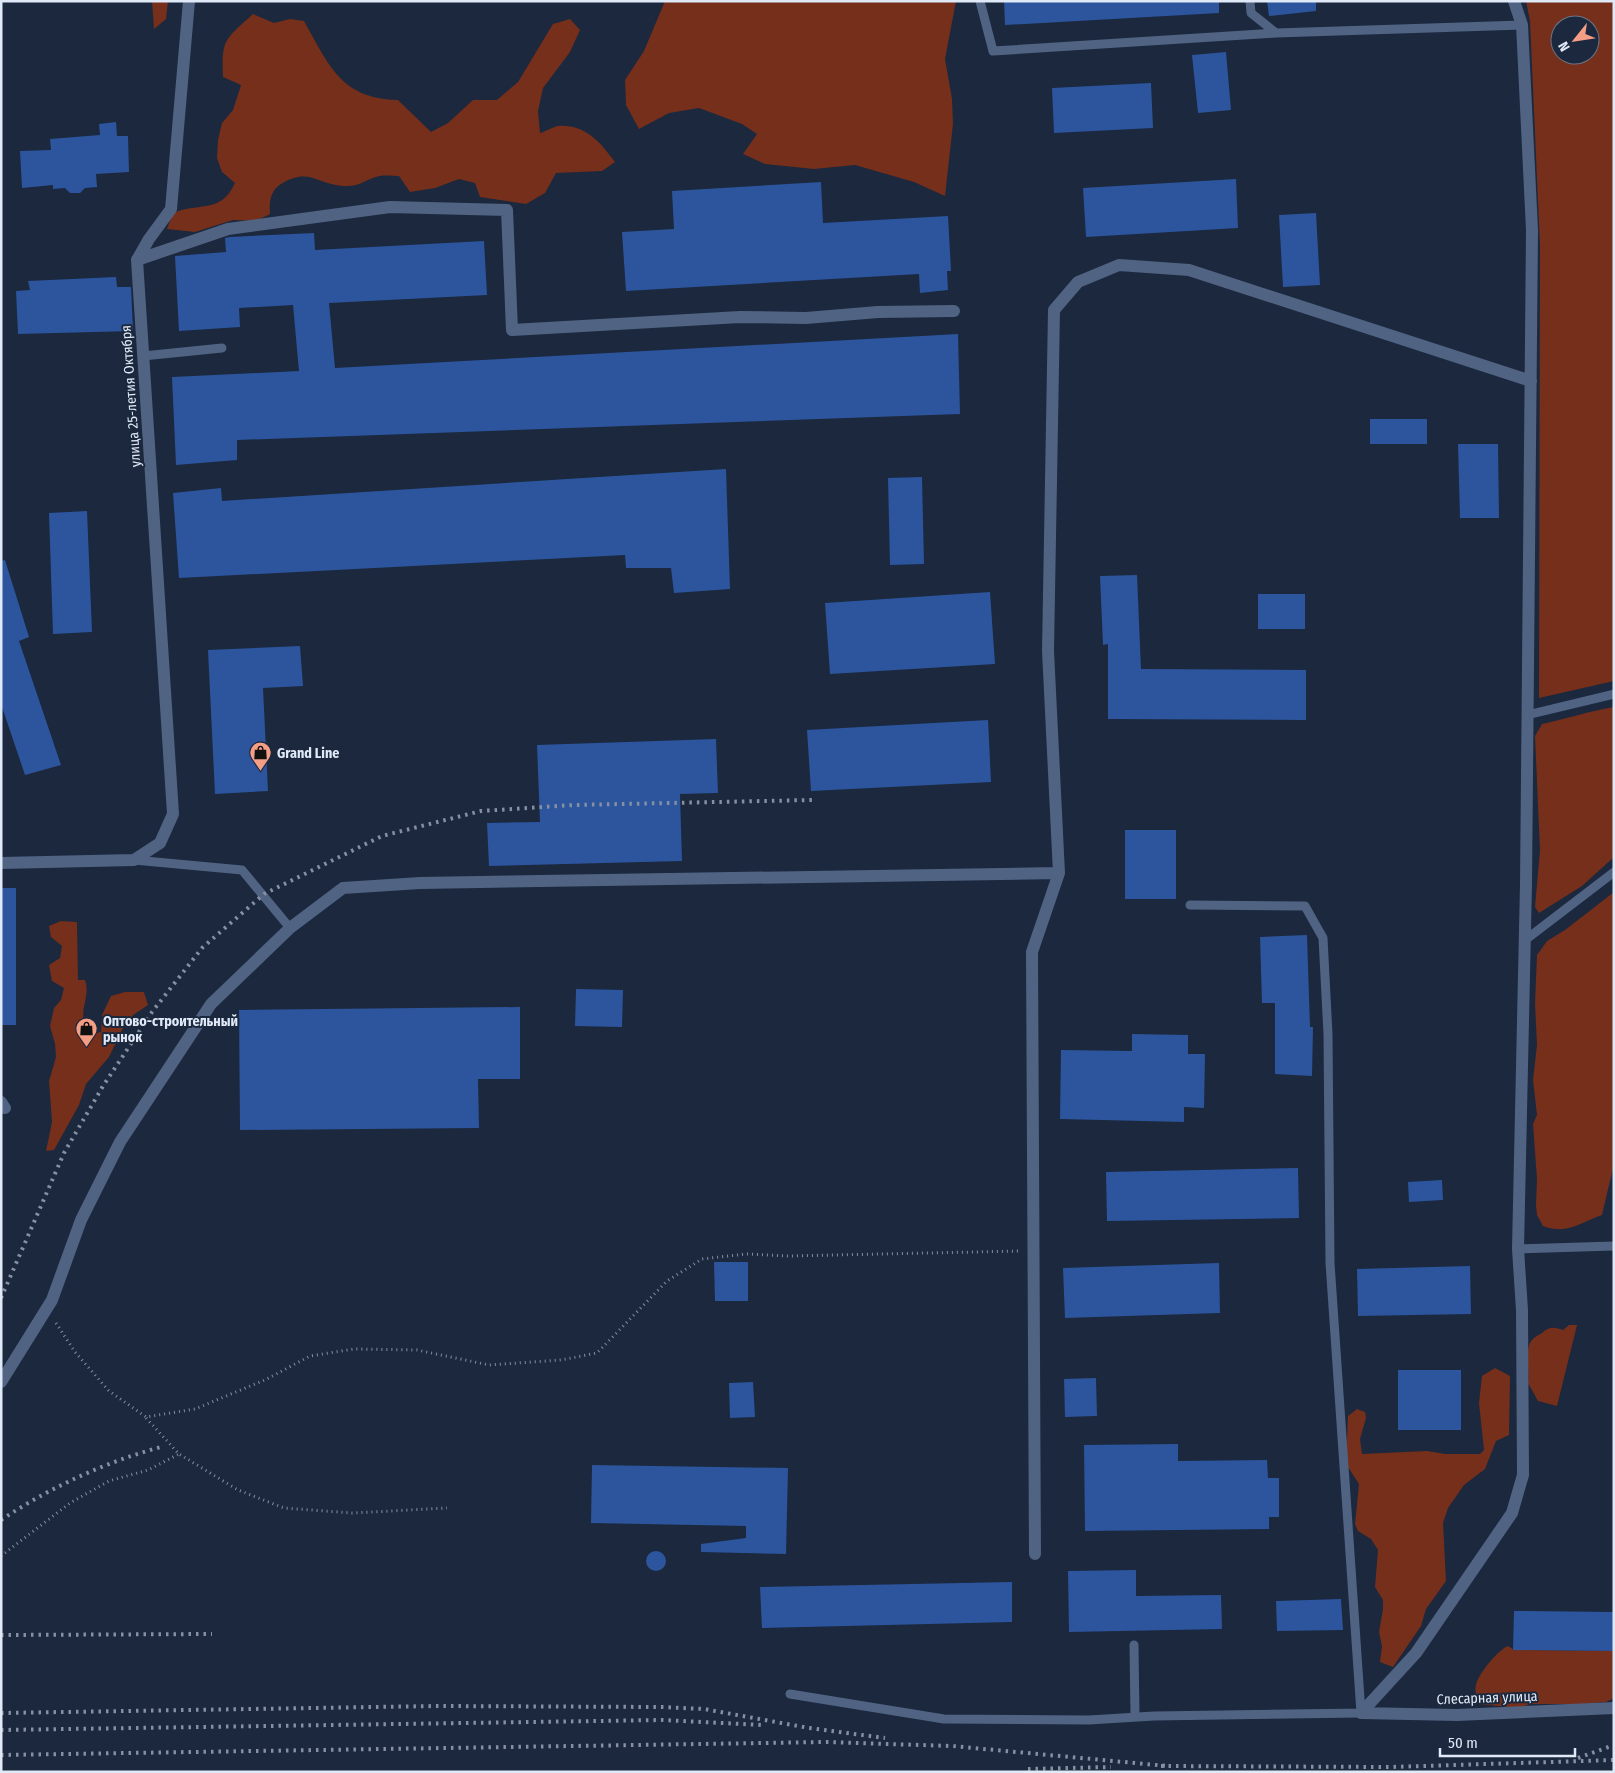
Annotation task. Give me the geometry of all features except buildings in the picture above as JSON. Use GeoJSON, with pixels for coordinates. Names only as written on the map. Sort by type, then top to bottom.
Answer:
{"type":"FeatureCollection","features":[{"type":"Feature","properties":{"kind":"street"},"geometry":{"type":"LineString","coordinates":[[137,260],[149,239],[171,209],[189,1]]}},
{"type":"Feature","properties":{"kind":"street"},"geometry":{"type":"LineString","coordinates":[[1361,1713],[1416,1653],[1512,1513],[1523,1475],[1522,1310],[1518,1249],[1524,941],[1532,230],[1522,25],[1514,1]]}},
{"type":"Feature","properties":{"kind":"street"},"geometry":{"type":"LineString","coordinates":[[137,260],[228,229],[380,208],[507,210],[512,330],[740,317],[806,318],[878,312],[954,311]]}},
{"type":"Feature","properties":{"kind":"street","name":"улица 25-летия Октября"},"geometry":{"type":"LineString","coordinates":[[134,860],[160,844],[173,814],[137,260]]}},
{"type":"Feature","properties":{"kind":"street"},"geometry":{"type":"LineString","coordinates":[[1035,1554],[1032,952],[1059,873],[1048,651],[1054,310],[1078,282],[1119,265],[1189,270],[1531,381]]}},
{"type":"Feature","properties":{"kind":"street"},"geometry":{"type":"LineString","coordinates":[[1,863],[134,860]]}},
{"type":"Feature","properties":{"kind":"street"},"geometry":{"type":"LineString","coordinates":[[1,1382],[52,1300],[81,1220],[120,1142],[211,1004],[290,928],[343,888],[420,882],[1059,873]]}},
{"type":"Feature","properties":{"kind":"street","name":"Слесарная улица"},"geometry":{"type":"LineString","coordinates":[[1361,1713],[1457,1715],[1614,1708]]}},
{"type":"Feature","properties":{"kind":"lane"},"geometry":{"type":"LineString","coordinates":[[980,1],[993,51],[1276,33],[1522,25]]}},
{"type":"Feature","properties":{"kind":"lane"},"geometry":{"type":"LineString","coordinates":[[1250,1],[1251,13],[1276,33]]}},
{"type":"Feature","properties":{"kind":"lane"},"geometry":{"type":"LineString","coordinates":[[143,356],[222,348]]}},
{"type":"Feature","properties":{"kind":"lane"},"geometry":{"type":"LineString","coordinates":[[1527,715],[1614,694]]}},
{"type":"Feature","properties":{"kind":"lane"},"geometry":{"type":"LineString","coordinates":[[134,860],[242,870],[290,928]]}},
{"type":"Feature","properties":{"kind":"lane"},"geometry":{"type":"LineString","coordinates":[[1524,941],[1614,872]]}},
{"type":"Feature","properties":{"kind":"lane"},"geometry":{"type":"LineString","coordinates":[[790,1694],[944,1719],[1089,1720],[1135,1717],[1361,1713],[1330,1263],[1328,1034],[1323,938],[1305,906],[1190,904]]}},
{"type":"Feature","properties":{"kind":"lane"},"geometry":{"type":"LineString","coordinates":[[1518,1249],[1614,1246]]}},
{"type":"Feature","properties":{"kind":"lane"},"geometry":{"type":"LineString","coordinates":[[1134,1645],[1135,1717]]}},
{"type":"Feature","properties":{"kind":"path"},"geometry":{"type":"LineString","coordinates":[[146,1417],[195,1408],[267,1379],[310,1356],[354,1349],[417,1350],[489,1365],[561,1360],[597,1353],[668,1281],[702,1259],[746,1254],[799,1256],[1033,1250]]}},
{"type":"Feature","properties":{"kind":"path"},"geometry":{"type":"LineString","coordinates":[[46,1310],[76,1352],[109,1391],[146,1417],[179,1454],[238,1490],[284,1508],[352,1513],[447,1508]]}},
{"type":"Feature","properties":{"kind":"path"},"geometry":{"type":"LineString","coordinates":[[1,1556],[70,1503],[109,1481],[148,1470],[179,1454]]}},
{"type":"Feature","properties":{"kind":"shaded area"},"geometry":{"type":"Polygon","coordinates":[[[152,1],[168,1],[166,19],[154,29],[152,1]]]}},
{"type":"Feature","properties":{"kind":"shaded area"},"geometry":{"type":"Polygon","coordinates":[[[665,1],[956,1],[945,59],[952,99],[953,124],[945,196],[914,182],[855,165],[814,169],[765,164],[743,154],[757,134],[742,124],[699,108],[669,113],[639,129],[626,105],[625,80],[644,51],[665,1]]]}},
{"type":"Feature","properties":{"kind":"shaded area"},"geometry":{"type":"Polygon","coordinates":[[[1526,1],[1614,1],[1614,681],[1539,698],[1540,246],[1530,21],[1526,1]]]}},
{"type":"Feature","properties":{"kind":"shaded area"},"geometry":{"type":"Polygon","coordinates":[[[253,14],[274,23],[290,19],[304,21],[321,52],[339,77],[363,93],[379,98],[398,100],[431,132],[448,123],[473,100],[497,100],[518,82],[553,24],[570,19],[580,30],[570,52],[543,88],[538,111],[540,133],[558,126],[568,126],[584,131],[604,148],[615,162],[602,171],[556,173],[545,193],[526,204],[480,197],[475,183],[459,179],[435,188],[410,192],[399,176],[380,176],[349,186],[334,185],[312,178],[298,177],[290,179],[274,190],[271,197],[270,214],[256,221],[233,220],[195,232],[167,229],[173,213],[216,203],[229,193],[235,183],[222,172],[217,158],[218,140],[222,123],[233,110],[241,85],[223,77],[223,54],[227,40],[253,14]]]}},
{"type":"Feature","properties":{"kind":"shaded area"},"geometry":{"type":"Polygon","coordinates":[[[1614,707],[1614,857],[1582,886],[1539,913],[1535,907],[1540,850],[1535,736],[1542,724],[1614,707]]]}},
{"type":"Feature","properties":{"kind":"shaded area"},"geometry":{"type":"Polygon","coordinates":[[[1614,892],[1614,1164],[1602,1215],[1567,1229],[1552,1228],[1543,1226],[1537,1215],[1536,1205],[1537,1179],[1533,1124],[1537,1115],[1533,1080],[1537,1045],[1535,1004],[1537,955],[1547,941],[1565,930],[1614,892]]]}},
{"type":"Feature","properties":{"kind":"shaded area"},"geometry":{"type":"Polygon","coordinates":[[[61,921],[77,922],[78,980],[85,980],[87,988],[83,1014],[87,1027],[92,1034],[101,1032],[102,1015],[111,996],[125,992],[144,992],[148,1005],[133,1015],[123,1028],[109,1057],[86,1084],[79,1105],[54,1150],[46,1151],[52,1122],[49,1081],[56,1057],[50,1026],[54,1008],[61,1000],[64,988],[52,981],[49,965],[60,958],[62,946],[51,937],[49,926],[61,921]]]}},
{"type":"Feature","properties":{"kind":"shaded area"},"geometry":{"type":"Polygon","coordinates":[[[1569,1325],[1577,1325],[1557,1406],[1538,1401],[1528,1383],[1528,1349],[1530,1344],[1534,1338],[1547,1329],[1563,1330],[1569,1325]]]}},
{"type":"Feature","properties":{"kind":"shaded area"},"geometry":{"type":"Polygon","coordinates":[[[1495,1368],[1510,1376],[1509,1435],[1496,1441],[1485,1469],[1464,1485],[1448,1508],[1443,1523],[1446,1581],[1426,1609],[1421,1626],[1393,1667],[1380,1662],[1382,1646],[1379,1632],[1383,1600],[1375,1587],[1378,1550],[1371,1539],[1358,1531],[1355,1524],[1359,1484],[1346,1464],[1348,1416],[1357,1409],[1365,1412],[1366,1418],[1360,1439],[1362,1454],[1427,1451],[1445,1454],[1480,1454],[1484,1450],[1479,1403],[1482,1376],[1495,1368]]]}},
{"type":"Feature","properties":{"kind":"shaded area"},"geometry":{"type":"Polygon","coordinates":[[[1508,1646],[1514,1650],[1614,1651],[1614,1698],[1606,1702],[1530,1704],[1519,1708],[1478,1704],[1475,1689],[1478,1680],[1494,1657],[1508,1646]]]}},
{"type":"Feature","properties":{"kind":"railway"},"geometry":{"type":"LineString","coordinates":[[1,1298],[64,1153],[103,1086],[152,1012],[202,948],[264,894],[382,836],[481,811],[574,805],[812,800]]}},
{"type":"Feature","properties":{"kind":"railway"},"geometry":{"type":"LineString","coordinates":[[1,1520],[38,1497],[78,1477],[119,1460],[161,1447]]}},
{"type":"Feature","properties":{"kind":"railway"},"geometry":{"type":"LineString","coordinates":[[1,1635],[212,1634]]}},
{"type":"Feature","properties":{"kind":"railway"},"geometry":{"type":"LineString","coordinates":[[1,1713],[437,1706],[661,1707],[704,1709],[809,1728],[885,1738]]}},
{"type":"Feature","properties":{"kind":"railway"},"geometry":{"type":"LineString","coordinates":[[1,1730],[663,1720],[761,1725]]}},
{"type":"Feature","properties":{"kind":"railway"},"geometry":{"type":"LineString","coordinates":[[1,1755],[826,1742],[952,1746],[1167,1766]]}},
{"type":"Feature","properties":{"kind":"railway"},"geometry":{"type":"LineString","coordinates":[[1578,1758],[1614,1745]]}},
{"type":"Feature","properties":{"kind":"railway"},"geometry":{"type":"LineString","coordinates":[[1161,1766],[1391,1767],[1614,1760]]}},
{"type":"Feature","properties":{"kind":"railway"},"geometry":{"type":"LineString","coordinates":[[1028,1769],[1111,1767]]}},
{"type":"Feature","properties":{"kind":"place","name":"Grand Line"},"geometry":{"type":"Point","coordinates":[261,772]}},
{"type":"Feature","properties":{"kind":"place","name":"Оптово-строительный рынок"},"geometry":{"type":"Point","coordinates":[87,1048]}}]}
